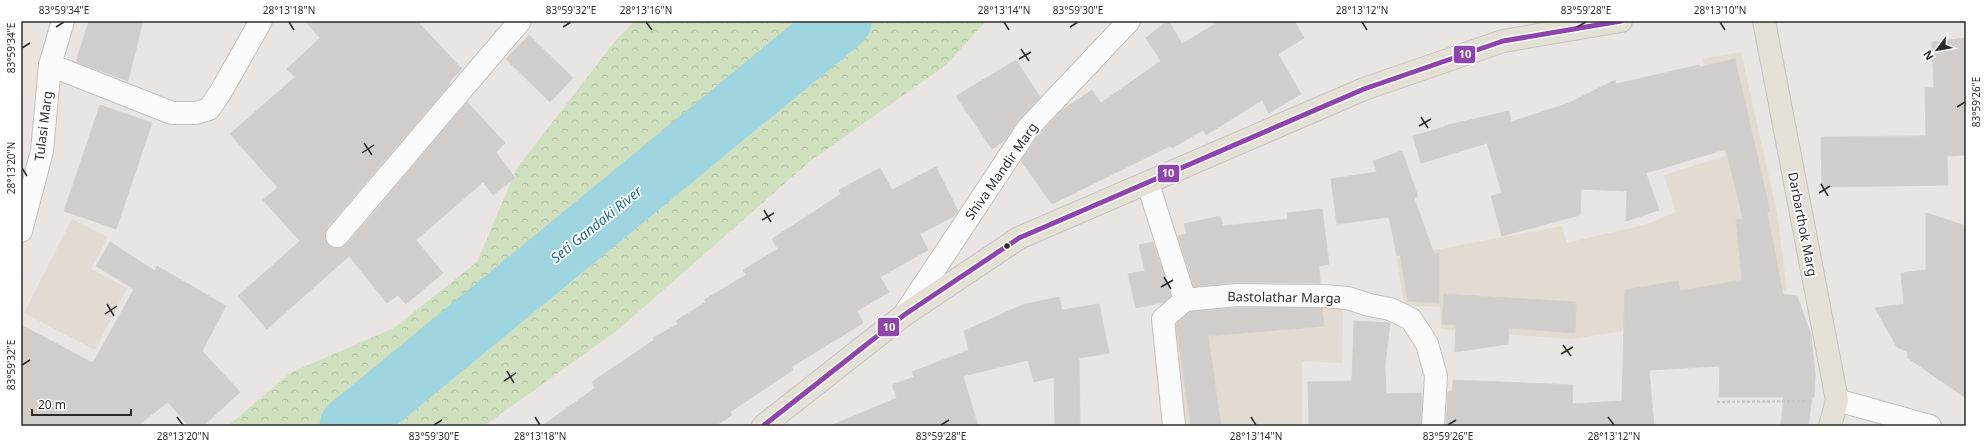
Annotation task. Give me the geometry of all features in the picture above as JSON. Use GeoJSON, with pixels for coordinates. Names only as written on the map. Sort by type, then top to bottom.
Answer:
{"type":"FeatureCollection","features":[{"type":"Feature","properties":{"kind":"main road"},"geometry":{"type":"LineString","coordinates":[[763,426],[904,315],[1019,238],[1148,184],[1364,89],[1503,41],[1621,21]]}},
{"type":"Feature","properties":{"kind":"main road","name":"Darbarthok Marg"},"geometry":{"type":"LineString","coordinates":[[1764,21],[1837,400],[1830,426]]}},
{"type":"Feature","properties":{"kind":"street","name":"Tulasi Marg"},"geometry":{"type":"LineString","coordinates":[[21,231],[42,152],[50,65],[63,21]]}},
{"type":"Feature","properties":{"kind":"street"},"geometry":{"type":"LineString","coordinates":[[50,65],[172,113],[196,113],[209,109],[220,93],[261,21]]}},
{"type":"Feature","properties":{"kind":"street"},"geometry":{"type":"LineString","coordinates":[[336,236],[520,21]]}},
{"type":"Feature","properties":{"kind":"street","name":"Shiva Mandir Marg"},"geometry":{"type":"LineString","coordinates":[[904,315],[1028,128],[1129,21]]}},
{"type":"Feature","properties":{"kind":"street"},"geometry":{"type":"LineString","coordinates":[[1148,184],[1185,300],[1163,319],[1174,426]]}},
{"type":"Feature","properties":{"kind":"street","name":"Bastolathar Marga"},"geometry":{"type":"LineString","coordinates":[[1185,300],[1238,295],[1322,296],[1348,298],[1390,309],[1411,319],[1427,344],[1436,376],[1433,426]]}},
{"type":"Feature","properties":{"kind":"street"},"geometry":{"type":"LineString","coordinates":[[1837,400],[1930,426]]}},
{"type":"Feature","properties":{"kind":"path"},"geometry":{"type":"LineString","coordinates":[[1717,402],[1837,400]]}},
{"type":"Feature","properties":{"kind":"shaded area"},"geometry":{"type":"Polygon","coordinates":[[[1741,52],[1777,213],[1787,290],[1749,309],[1644,328],[1571,339],[1441,329],[1440,307],[1404,305],[1397,258],[1562,226],[1567,243],[1647,224],[1676,212],[1664,175],[1725,156],[1703,59],[1741,52]]]}},
{"type":"Feature","properties":{"kind":"shaded area"},"geometry":{"type":"Polygon","coordinates":[[[72,219],[108,237],[91,269],[127,288],[95,350],[24,313],[72,219]]]}},
{"type":"Feature","properties":{"kind":"shaded area"},"geometry":{"type":"Polygon","coordinates":[[[1257,299],[1343,300],[1342,363],[1302,361],[1302,426],[1182,426],[1170,313],[1257,299]]]}},
{"type":"Feature","properties":{"kind":"green space"},"geometry":{"type":"Polygon","coordinates":[[[635,21],[986,21],[946,65],[809,162],[619,329],[484,426],[228,426],[290,373],[394,328],[477,262],[517,168],[616,40],[635,21]]]}},
{"type":"Feature","properties":{"kind":"building"},"geometry":{"type":"Polygon","coordinates":[[[89,21],[143,21],[128,81],[76,62],[89,21]]]}},
{"type":"Feature","properties":{"kind":"building"},"geometry":{"type":"Polygon","coordinates":[[[305,21],[417,21],[462,69],[449,82],[450,84],[327,228],[325,240],[329,246],[341,248],[347,244],[467,102],[505,143],[496,152],[515,178],[493,195],[483,182],[416,240],[443,273],[406,304],[398,295],[387,303],[349,256],[267,329],[238,296],[300,241],[263,200],[278,188],[230,134],[295,77],[287,69],[320,38],[305,21]]]}},
{"type":"Feature","properties":{"kind":"building"},"geometry":{"type":"Polygon","coordinates":[[[1169,21],[1182,44],[1220,21],[1294,21],[1304,38],[1278,54],[1301,94],[1269,113],[1262,100],[1206,135],[1203,130],[1172,148],[1170,146],[1052,204],[1021,161],[1038,136],[1062,110],[1092,90],[1101,103],[1161,61],[1146,38],[1169,21]]]}},
{"type":"Feature","properties":{"kind":"building"},"geometry":{"type":"Polygon","coordinates":[[[529,35],[573,78],[550,102],[506,59],[529,35]]]}},
{"type":"Feature","properties":{"kind":"building"},"geometry":{"type":"Polygon","coordinates":[[[1966,38],[1966,155],[1947,156],[1948,185],[1822,187],[1821,137],[1926,136],[1925,88],[1934,88],[1932,42],[1966,38]]]}},
{"type":"Feature","properties":{"kind":"building"},"geometry":{"type":"Polygon","coordinates":[[[1735,59],[1770,211],[1767,212],[1783,294],[1797,296],[1811,335],[1815,374],[1814,397],[1812,397],[1808,426],[1781,426],[1784,397],[1719,397],[1720,366],[1649,370],[1654,426],[1446,426],[1448,392],[1452,392],[1453,380],[1573,385],[1572,404],[1622,401],[1625,290],[1678,281],[1680,291],[1742,280],[1736,220],[1743,219],[1726,149],[1646,173],[1659,210],[1626,221],[1627,191],[1581,189],[1580,215],[1502,236],[1491,196],[1502,193],[1487,143],[1421,163],[1413,136],[1445,127],[1444,126],[1509,111],[1511,122],[1569,103],[1615,80],[1616,84],[1699,65],[1700,67],[1735,59]]]}},
{"type":"Feature","properties":{"kind":"building"},"geometry":{"type":"Polygon","coordinates":[[[1016,60],[1040,97],[1019,119],[1005,140],[992,149],[956,96],[1016,60]]]}},
{"type":"Feature","properties":{"kind":"building"},"geometry":{"type":"Polygon","coordinates":[[[100,105],[152,123],[116,229],[64,211],[100,105]]]}},
{"type":"Feature","properties":{"kind":"building"},"geometry":{"type":"Polygon","coordinates":[[[1402,151],[1418,197],[1414,198],[1434,254],[1439,253],[1439,303],[1408,301],[1400,255],[1397,256],[1389,217],[1337,224],[1331,179],[1377,172],[1373,161],[1402,151]]]}},
{"type":"Feature","properties":{"kind":"building"},"geometry":{"type":"Polygon","coordinates":[[[936,167],[958,211],[954,216],[920,234],[928,250],[880,277],[889,292],[857,311],[863,323],[791,367],[793,370],[730,412],[732,415],[715,426],[542,426],[595,388],[592,382],[654,340],[653,338],[678,324],[676,321],[706,302],[704,300],[746,275],[743,270],[778,249],[772,239],[841,194],[839,190],[880,168],[892,190],[936,167]]]}},
{"type":"Feature","properties":{"kind":"building"},"geometry":{"type":"Polygon","coordinates":[[[1322,209],[1329,264],[1319,266],[1320,283],[1237,282],[1194,287],[1178,236],[1187,234],[1184,224],[1220,216],[1223,226],[1288,219],[1287,213],[1322,209]]]}},
{"type":"Feature","properties":{"kind":"building"},"geometry":{"type":"Polygon","coordinates":[[[1926,213],[1966,226],[1966,398],[1908,358],[1908,352],[1897,347],[1875,308],[1904,304],[1901,273],[1926,270],[1926,213]]]}},
{"type":"Feature","properties":{"kind":"building"},"geometry":{"type":"Polygon","coordinates":[[[110,242],[155,271],[157,266],[226,306],[202,351],[240,392],[203,426],[189,426],[168,402],[137,426],[21,426],[21,325],[93,363],[134,289],[96,266],[110,242]]]}},
{"type":"Feature","properties":{"kind":"building"},"geometry":{"type":"Polygon","coordinates":[[[1153,242],[1171,296],[1164,302],[1136,308],[1128,274],[1145,271],[1139,245],[1153,242]]]}},
{"type":"Feature","properties":{"kind":"building"},"geometry":{"type":"Polygon","coordinates":[[[1444,294],[1576,302],[1575,333],[1509,328],[1508,344],[1455,352],[1456,325],[1442,324],[1444,294]]]}},
{"type":"Feature","properties":{"kind":"building"},"geometry":{"type":"Polygon","coordinates":[[[1059,297],[1062,310],[1099,304],[1109,353],[1079,358],[1080,426],[1055,426],[1054,377],[1034,382],[1028,360],[963,376],[978,426],[830,426],[897,398],[892,385],[914,377],[912,372],[969,350],[964,331],[1022,305],[1059,297]]]}},
{"type":"Feature","properties":{"kind":"building"},"geometry":{"type":"Polygon","coordinates":[[[1238,308],[1322,308],[1324,326],[1208,336],[1221,426],[1191,426],[1176,324],[1190,312],[1238,308]]]}},
{"type":"Feature","properties":{"kind":"building"},"geometry":{"type":"Polygon","coordinates":[[[1354,321],[1390,323],[1385,366],[1386,394],[1422,393],[1421,426],[1309,426],[1308,382],[1352,381],[1354,321]]]}},
{"type":"Feature","properties":{"kind":"waterway","name":"Seti Gandaki River"},"geometry":{"type":"LineString","coordinates":[[349,426],[842,21]]}},
{"type":"Feature","properties":{"kind":"transit line","name":"10"},"geometry":{"type":"LineString","coordinates":[[763,426],[904,315],[1019,238],[1364,89],[1503,41],[1621,21]]}}]}
